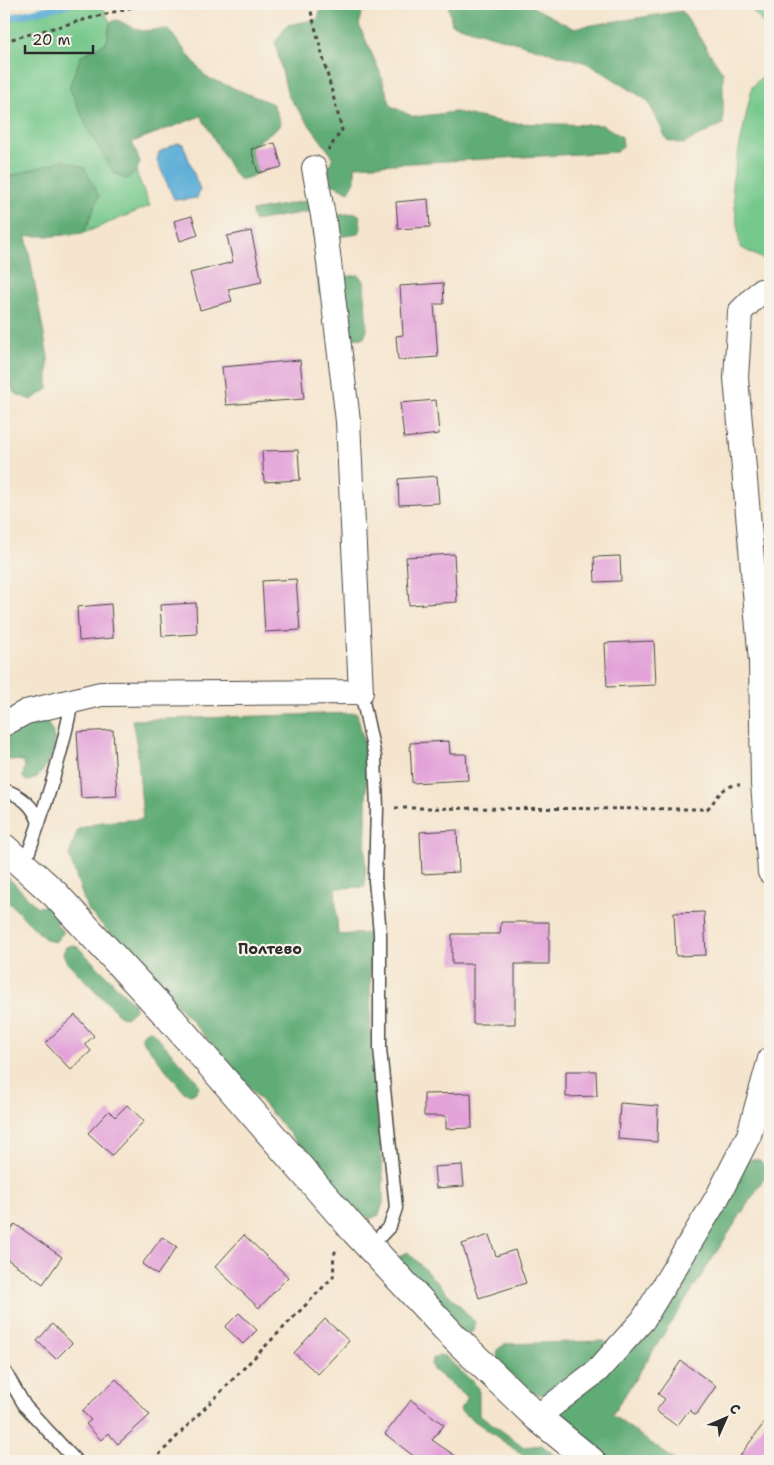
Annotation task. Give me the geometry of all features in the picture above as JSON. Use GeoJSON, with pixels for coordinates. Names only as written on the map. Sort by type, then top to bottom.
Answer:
{"type":"FeatureCollection","features":[{"type":"Feature","properties":{"kind":"street"},"geometry":{"type":"LineString","coordinates":[[4,724],[26,712],[102,694],[361,692],[348,421],[324,221],[314,168]]}},
{"type":"Feature","properties":{"kind":"street"},"geometry":{"type":"LineString","coordinates":[[770,292],[761,291],[740,312],[736,378],[765,663],[763,784],[770,872]]}},
{"type":"Feature","properties":{"kind":"street"},"geometry":{"type":"LineString","coordinates":[[14,856],[54,893],[170,1018],[363,1239],[454,1337],[537,1418],[591,1461]]}},
{"type":"Feature","properties":{"kind":"street"},"geometry":{"type":"LineString","coordinates":[[537,1418],[597,1371],[643,1320],[717,1198],[749,1135],[770,1059]]}},
{"type":"Feature","properties":{"kind":"lane"},"geometry":{"type":"LineString","coordinates":[[361,692],[375,757],[374,881],[380,934],[380,1049],[396,1208],[390,1226],[363,1239]]}},
{"type":"Feature","properties":{"kind":"lane"},"geometry":{"type":"LineString","coordinates":[[14,856],[39,823],[65,740],[72,701]]}},
{"type":"Feature","properties":{"kind":"lane"},"geometry":{"type":"LineString","coordinates":[[4,790],[16,794],[24,800],[37,815],[39,823]]}},
{"type":"Feature","properties":{"kind":"lane"},"geometry":{"type":"LineString","coordinates":[[4,1370],[25,1406],[76,1461]]}},
{"type":"Feature","properties":{"kind":"path"},"geometry":{"type":"LineString","coordinates":[[4,41],[144,4]]}},
{"type":"Feature","properties":{"kind":"path"},"geometry":{"type":"LineString","coordinates":[[309,4],[342,130],[314,168]]}},
{"type":"Feature","properties":{"kind":"path"},"geometry":{"type":"LineString","coordinates":[[376,808],[707,809],[721,790],[732,785],[763,784]]}},
{"type":"Feature","properties":{"kind":"path"},"geometry":{"type":"LineString","coordinates":[[153,1461],[333,1277],[332,1259],[335,1250],[363,1239]]}},
{"type":"Feature","properties":{"kind":"green space"},"geometry":{"type":"Polygon","coordinates":[[[86,4],[101,4],[110,22],[107,42],[81,56],[70,87],[90,133],[114,173],[126,179],[136,172],[150,206],[84,233],[99,196],[64,160],[4,178],[4,23],[86,4]]]}},
{"type":"Feature","properties":{"kind":"green space"},"geometry":{"type":"Polygon","coordinates":[[[321,4],[364,4],[359,25],[379,70],[391,106],[414,117],[455,112],[507,123],[603,125],[622,137],[623,147],[616,152],[355,166],[355,181],[349,192],[332,184],[328,168],[333,157],[288,96],[275,42],[288,25],[318,19],[321,4]]]}},
{"type":"Feature","properties":{"kind":"green space"},"geometry":{"type":"Polygon","coordinates":[[[448,4],[527,4],[573,28],[682,11],[723,73],[723,124],[683,144],[667,140],[648,101],[590,64],[452,24],[448,4]]]}},
{"type":"Feature","properties":{"kind":"green space"},"geometry":{"type":"Polygon","coordinates":[[[747,4],[770,4],[770,32],[747,4]]]}},
{"type":"Feature","properties":{"kind":"green space"},"geometry":{"type":"Polygon","coordinates":[[[117,20],[141,31],[168,29],[206,77],[273,104],[281,125],[251,149],[258,173],[240,180],[234,174],[201,116],[132,142],[140,162],[136,172],[126,179],[114,173],[90,133],[69,87],[81,56],[107,42],[110,22],[117,20]]]}},
{"type":"Feature","properties":{"kind":"green space"},"geometry":{"type":"Polygon","coordinates":[[[770,68],[770,263],[740,247],[732,183],[752,87],[770,68]]]}},
{"type":"Feature","properties":{"kind":"green space"},"geometry":{"type":"Polygon","coordinates":[[[64,160],[85,168],[99,196],[84,233],[26,236],[48,357],[48,389],[31,400],[14,393],[4,364],[4,178],[64,160]]]}},
{"type":"Feature","properties":{"kind":"green space"},"geometry":{"type":"Polygon","coordinates":[[[310,200],[320,217],[356,213],[360,216],[361,228],[359,234],[329,238],[329,279],[359,275],[364,281],[367,330],[364,338],[346,339],[335,293],[319,294],[312,211],[254,221],[252,211],[310,200]]]}},
{"type":"Feature","properties":{"kind":"green space"},"geometry":{"type":"Polygon","coordinates":[[[357,713],[367,755],[365,887],[335,888],[338,935],[370,933],[371,1046],[383,1177],[383,1203],[379,1215],[370,1219],[359,1214],[190,1019],[87,909],[69,855],[78,829],[102,822],[143,819],[137,746],[132,720],[357,713]]]}},
{"type":"Feature","properties":{"kind":"green space"},"geometry":{"type":"Polygon","coordinates":[[[42,717],[51,729],[54,747],[49,760],[41,772],[35,778],[27,781],[23,778],[25,765],[22,761],[4,759],[4,731],[42,717]]]}},
{"type":"Feature","properties":{"kind":"green space"},"geometry":{"type":"Polygon","coordinates":[[[4,873],[36,906],[42,907],[47,902],[61,917],[56,924],[64,932],[55,942],[46,940],[4,898],[4,873]]]}},
{"type":"Feature","properties":{"kind":"green space"},"geometry":{"type":"Polygon","coordinates":[[[73,945],[79,948],[134,1004],[135,1010],[126,1018],[121,1017],[66,961],[63,953],[66,947],[73,945]]]}},
{"type":"Feature","properties":{"kind":"green space"},"geometry":{"type":"Polygon","coordinates":[[[151,1030],[197,1081],[199,1087],[195,1093],[190,1095],[184,1092],[142,1040],[142,1035],[146,1031],[151,1030]]]}},
{"type":"Feature","properties":{"kind":"green space"},"geometry":{"type":"Polygon","coordinates":[[[751,1159],[760,1160],[765,1167],[766,1175],[612,1415],[676,1461],[605,1461],[570,1433],[560,1422],[559,1410],[599,1375],[744,1163],[751,1159]]]}},
{"type":"Feature","properties":{"kind":"green space"},"geometry":{"type":"Polygon","coordinates":[[[408,1252],[475,1322],[474,1329],[470,1334],[466,1336],[397,1260],[401,1255],[408,1252]]]}},
{"type":"Feature","properties":{"kind":"green space"},"geometry":{"type":"Polygon","coordinates":[[[604,1341],[609,1344],[608,1350],[549,1396],[531,1393],[498,1362],[497,1350],[505,1344],[604,1341]]]}},
{"type":"Feature","properties":{"kind":"green space"},"geometry":{"type":"Polygon","coordinates":[[[439,1355],[445,1356],[479,1388],[479,1414],[524,1447],[542,1445],[561,1461],[549,1461],[541,1456],[537,1461],[531,1461],[459,1410],[468,1398],[433,1370],[431,1364],[433,1358],[439,1355]]]}},
{"type":"Feature","properties":{"kind":"water"},"geometry":{"type":"Polygon","coordinates":[[[177,143],[183,144],[200,190],[197,198],[174,199],[157,161],[159,152],[177,143]]]}},
{"type":"Feature","properties":{"kind":"building"},"geometry":{"type":"Polygon","coordinates":[[[275,143],[282,167],[258,173],[251,149],[275,143]]]}},
{"type":"Feature","properties":{"kind":"building"},"geometry":{"type":"Polygon","coordinates":[[[428,199],[430,227],[398,229],[396,202],[428,199]]]}},
{"type":"Feature","properties":{"kind":"building"},"geometry":{"type":"Polygon","coordinates":[[[192,216],[198,235],[180,241],[174,221],[192,216]]]}},
{"type":"Feature","properties":{"kind":"building"},"geometry":{"type":"Polygon","coordinates":[[[251,231],[262,282],[228,289],[232,301],[200,310],[190,273],[233,262],[227,236],[251,231]]]}},
{"type":"Feature","properties":{"kind":"building"},"geometry":{"type":"Polygon","coordinates":[[[443,283],[444,304],[434,304],[438,357],[398,360],[396,336],[403,335],[400,286],[443,283]]]}},
{"type":"Feature","properties":{"kind":"building"},"geometry":{"type":"Polygon","coordinates":[[[300,360],[304,399],[226,405],[222,367],[300,360]]]}},
{"type":"Feature","properties":{"kind":"building"},"geometry":{"type":"Polygon","coordinates":[[[436,400],[439,434],[404,438],[400,403],[436,400]]]}},
{"type":"Feature","properties":{"kind":"building"},"geometry":{"type":"Polygon","coordinates":[[[298,450],[300,480],[264,482],[262,451],[298,450]]]}},
{"type":"Feature","properties":{"kind":"building"},"geometry":{"type":"Polygon","coordinates":[[[437,476],[439,503],[399,505],[398,479],[437,476]]]}},
{"type":"Feature","properties":{"kind":"building"},"geometry":{"type":"Polygon","coordinates":[[[454,554],[457,602],[409,605],[406,557],[454,554]]]}},
{"type":"Feature","properties":{"kind":"building"},"geometry":{"type":"Polygon","coordinates":[[[620,556],[621,581],[595,582],[594,557],[620,556]]]}},
{"type":"Feature","properties":{"kind":"building"},"geometry":{"type":"Polygon","coordinates":[[[296,579],[300,630],[265,632],[262,581],[296,579]]]}},
{"type":"Feature","properties":{"kind":"building"},"geometry":{"type":"Polygon","coordinates":[[[196,603],[197,634],[162,636],[160,605],[196,603]]]}},
{"type":"Feature","properties":{"kind":"building"},"geometry":{"type":"Polygon","coordinates":[[[111,604],[113,638],[79,641],[77,607],[111,604]]]}},
{"type":"Feature","properties":{"kind":"building"},"geometry":{"type":"Polygon","coordinates":[[[654,641],[656,685],[607,687],[605,643],[654,641]]]}},
{"type":"Feature","properties":{"kind":"building"},"geometry":{"type":"Polygon","coordinates":[[[113,730],[117,796],[81,798],[77,732],[113,730]]]}},
{"type":"Feature","properties":{"kind":"building"},"geometry":{"type":"Polygon","coordinates":[[[449,741],[450,754],[466,754],[468,780],[412,783],[410,743],[449,741]]]}},
{"type":"Feature","properties":{"kind":"building"},"geometry":{"type":"Polygon","coordinates":[[[457,830],[459,872],[422,874],[420,832],[457,830]]]}},
{"type":"Feature","properties":{"kind":"building"},"geometry":{"type":"Polygon","coordinates":[[[704,912],[706,955],[676,956],[674,913],[704,912]]]}},
{"type":"Feature","properties":{"kind":"building"},"geometry":{"type":"Polygon","coordinates":[[[501,922],[549,922],[549,964],[515,964],[515,1024],[473,1024],[473,964],[452,964],[452,934],[500,934],[501,922]]]}},
{"type":"Feature","properties":{"kind":"building"},"geometry":{"type":"Polygon","coordinates":[[[75,1015],[94,1036],[85,1044],[91,1051],[71,1070],[45,1043],[75,1015]]]}},
{"type":"Feature","properties":{"kind":"building"},"geometry":{"type":"Polygon","coordinates":[[[566,1071],[596,1071],[597,1096],[566,1097],[566,1071]]]}},
{"type":"Feature","properties":{"kind":"building"},"geometry":{"type":"Polygon","coordinates":[[[471,1093],[472,1128],[446,1129],[446,1116],[424,1116],[424,1094],[471,1093]]]}},
{"type":"Feature","properties":{"kind":"building"},"geometry":{"type":"Polygon","coordinates":[[[620,1103],[658,1106],[657,1142],[618,1139],[620,1103]]]}},
{"type":"Feature","properties":{"kind":"building"},"geometry":{"type":"Polygon","coordinates":[[[127,1105],[144,1121],[112,1155],[88,1133],[109,1111],[115,1117],[127,1105]]]}},
{"type":"Feature","properties":{"kind":"building"},"geometry":{"type":"Polygon","coordinates":[[[462,1165],[464,1186],[436,1188],[434,1167],[462,1165]]]}},
{"type":"Feature","properties":{"kind":"building"},"geometry":{"type":"Polygon","coordinates":[[[15,1224],[62,1257],[43,1284],[4,1257],[4,1240],[15,1224]]]}},
{"type":"Feature","properties":{"kind":"building"},"geometry":{"type":"Polygon","coordinates":[[[244,1235],[288,1277],[259,1308],[215,1267],[244,1235]]]}},
{"type":"Feature","properties":{"kind":"building"},"geometry":{"type":"Polygon","coordinates":[[[489,1235],[496,1256],[515,1250],[526,1283],[479,1298],[462,1244],[489,1235]]]}},
{"type":"Feature","properties":{"kind":"building"},"geometry":{"type":"Polygon","coordinates":[[[162,1237],[177,1247],[157,1275],[142,1264],[162,1237]]]}},
{"type":"Feature","properties":{"kind":"building"},"geometry":{"type":"Polygon","coordinates":[[[239,1313],[257,1330],[243,1344],[225,1327],[239,1313]]]}},
{"type":"Feature","properties":{"kind":"building"},"geometry":{"type":"Polygon","coordinates":[[[325,1319],[349,1341],[318,1374],[294,1353],[325,1319]]]}},
{"type":"Feature","properties":{"kind":"building"},"geometry":{"type":"Polygon","coordinates":[[[52,1324],[72,1343],[56,1359],[37,1341],[52,1324]]]}},
{"type":"Feature","properties":{"kind":"building"},"geometry":{"type":"Polygon","coordinates":[[[681,1361],[716,1386],[696,1415],[689,1410],[677,1426],[656,1411],[665,1399],[658,1394],[681,1361]]]}},
{"type":"Feature","properties":{"kind":"building"},"geometry":{"type":"Polygon","coordinates":[[[116,1379],[150,1415],[118,1444],[108,1433],[101,1440],[86,1424],[91,1420],[82,1411],[116,1379]]]}},
{"type":"Feature","properties":{"kind":"building"},"geometry":{"type":"Polygon","coordinates":[[[411,1400],[444,1425],[432,1440],[463,1461],[420,1461],[385,1434],[411,1400]]]}},
{"type":"Feature","properties":{"kind":"building"},"geometry":{"type":"Polygon","coordinates":[[[770,1415],[770,1461],[736,1461],[770,1415]]]}},
{"type":"Feature","properties":{"kind":"waterway"},"geometry":{"type":"LineString","coordinates":[[4,19],[69,4]]}},
{"type":"Feature","properties":{"kind":"district","name":"Полтево"},"geometry":{"type":"Point","coordinates":[270,949]}}]}
